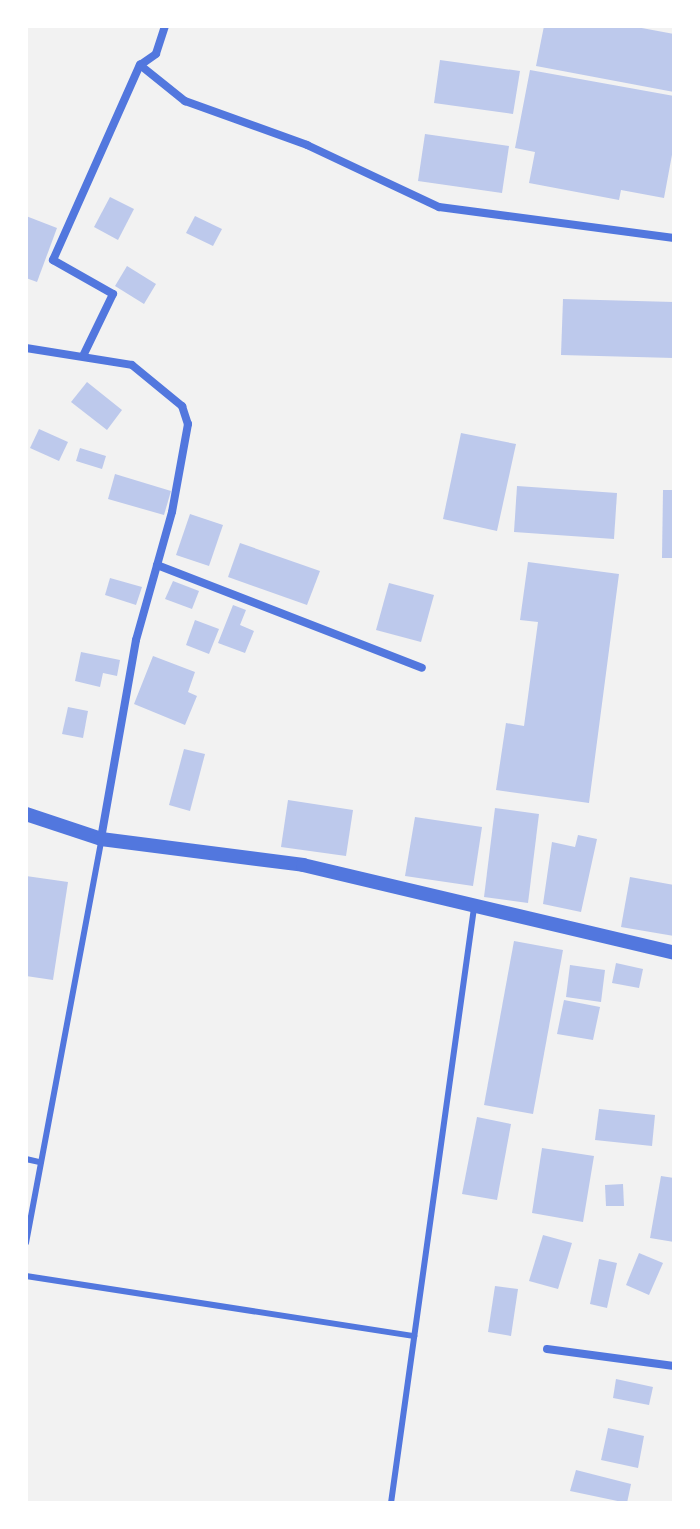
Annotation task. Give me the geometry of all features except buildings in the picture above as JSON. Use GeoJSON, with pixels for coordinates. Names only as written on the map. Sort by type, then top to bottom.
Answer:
{"type":"FeatureCollection","features":[{"type":"Feature","properties":{"kind":"street"},"geometry":{"type":"LineString","coordinates":[[83,356],[113,294],[53,260],[140,65],[156,54],[165,26]]}},
{"type":"Feature","properties":{"kind":"street"},"geometry":{"type":"LineString","coordinates":[[140,65],[185,101],[307,145],[439,207],[674,238]]}},
{"type":"Feature","properties":{"kind":"street"},"geometry":{"type":"LineString","coordinates":[[26,348],[132,365],[182,406],[188,424],[157,565],[136,640],[101,839]]}},
{"type":"Feature","properties":{"kind":"street"},"geometry":{"type":"LineString","coordinates":[[157,565],[422,668]]}},
{"type":"Feature","properties":{"kind":"street"},"geometry":{"type":"LineString","coordinates":[[26,814],[101,839],[303,865],[674,953]]}},
{"type":"Feature","properties":{"kind":"street"},"geometry":{"type":"LineString","coordinates":[[547,1349],[674,1366]]}},
{"type":"Feature","properties":{"kind":"lane"},"geometry":{"type":"LineString","coordinates":[[26,1243],[101,839]]}},
{"type":"Feature","properties":{"kind":"lane"},"geometry":{"type":"LineString","coordinates":[[391,1503],[474,908]]}},
{"type":"Feature","properties":{"kind":"lane"},"geometry":{"type":"LineString","coordinates":[[26,1159],[39,1162]]}},
{"type":"Feature","properties":{"kind":"lane"},"geometry":{"type":"LineString","coordinates":[[26,1276],[414,1336]]}}]}
